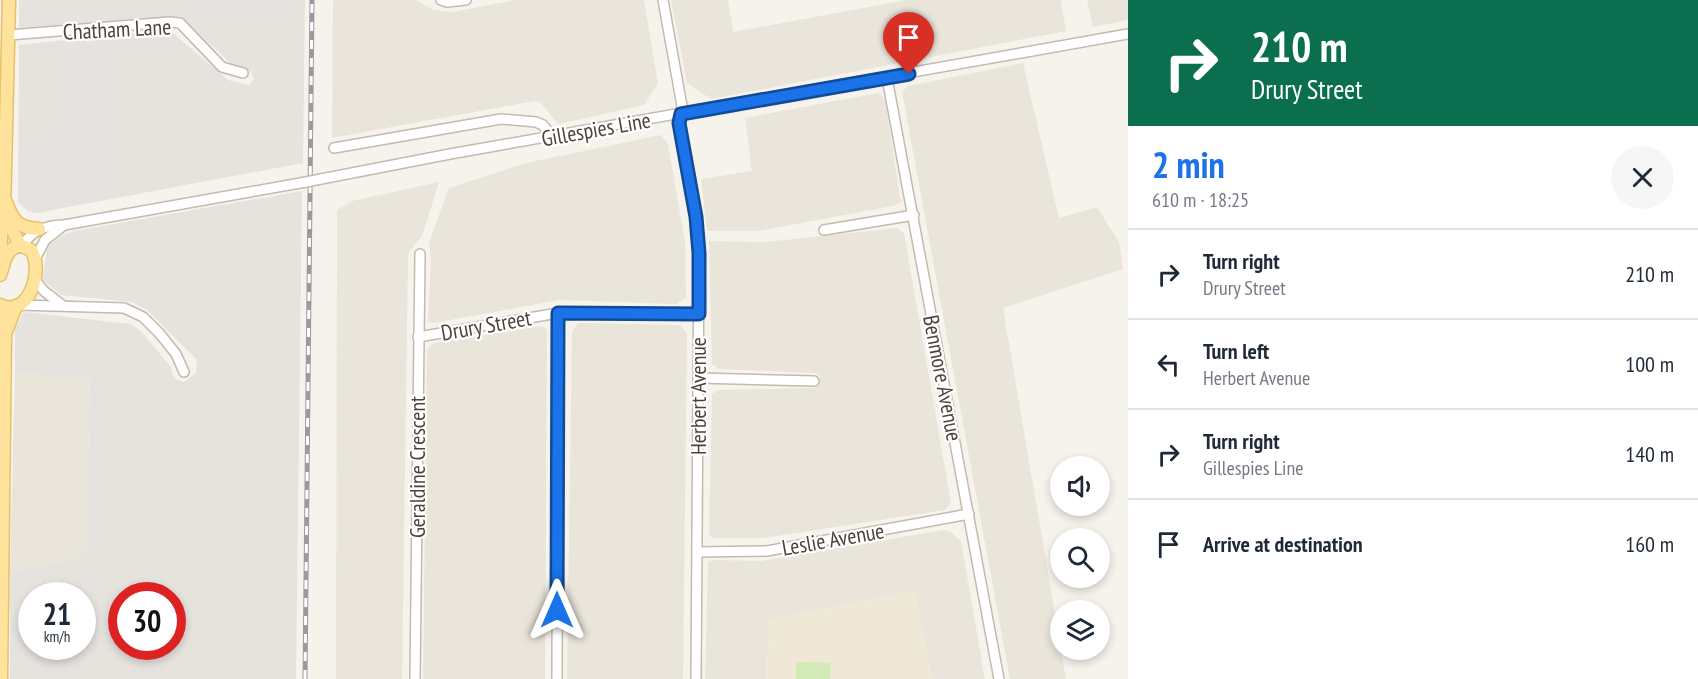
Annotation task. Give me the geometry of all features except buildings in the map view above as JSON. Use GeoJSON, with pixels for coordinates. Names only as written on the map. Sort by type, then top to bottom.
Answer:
{"type":"FeatureCollection","features":[{"type":"Feature","properties":{"kind":"main road"},"geometry":{"type":"LineString","coordinates":[[2,271],[0,243],[4,213],[4,77],[9,35],[9,0]]}},
{"type":"Feature","properties":{"kind":"main road"},"geometry":{"type":"LineString","coordinates":[[4,198],[16,222],[27,229],[39,229]]}},
{"type":"Feature","properties":{"kind":"main road"},"geometry":{"type":"LineString","coordinates":[[4,213],[21,246]]}},
{"type":"Feature","properties":{"kind":"main road"},"geometry":{"type":"LineString","coordinates":[[1,679],[5,334],[18,305],[28,294],[34,280],[35,259],[31,250],[15,246],[8,253],[2,271]]}},
{"type":"Feature","properties":{"kind":"main road"},"geometry":{"type":"LineString","coordinates":[[0,304],[8,308],[18,305]]}},
{"type":"Feature","properties":{"kind":"main road"},"geometry":{"type":"LineString","coordinates":[[0,312],[1,326],[5,334]]}},
{"type":"Feature","properties":{"kind":"street"},"geometry":{"type":"LineString","coordinates":[[441,0],[447,2],[466,0]]}},
{"type":"Feature","properties":{"kind":"street","name":"Herbert Avenue"},"geometry":{"type":"LineString","coordinates":[[663,0],[682,106],[679,123],[696,217],[699,253],[696,679]]}},
{"type":"Feature","properties":{"kind":"street","name":"Chatham Lane"},"geometry":{"type":"LineString","coordinates":[[9,35],[170,22],[180,24],[222,67],[243,73]]}},
{"type":"Feature","properties":{"kind":"street","name":"Gillespies Line"},"geometry":{"type":"LineString","coordinates":[[39,229],[1128,34]]}},
{"type":"Feature","properties":{"kind":"street","name":"Benmore Avenue"},"geometry":{"type":"LineString","coordinates":[[887,78],[999,679]]}},
{"type":"Feature","properties":{"kind":"street"},"geometry":{"type":"LineString","coordinates":[[334,148],[501,119],[536,122],[543,125],[552,136]]}},
{"type":"Feature","properties":{"kind":"street"},"geometry":{"type":"LineString","coordinates":[[824,230],[914,215]]}},
{"type":"Feature","properties":{"kind":"street"},"geometry":{"type":"LineString","coordinates":[[35,259],[45,240],[64,225]]}},
{"type":"Feature","properties":{"kind":"street"},"geometry":{"type":"LineString","coordinates":[[21,246],[39,229]]}},
{"type":"Feature","properties":{"kind":"street","name":"Geraldine Crescent"},"geometry":{"type":"LineString","coordinates":[[415,679],[420,254]]}},
{"type":"Feature","properties":{"kind":"street"},"geometry":{"type":"LineString","coordinates":[[34,280],[49,297],[62,305]]}},
{"type":"Feature","properties":{"kind":"street"},"geometry":{"type":"LineString","coordinates":[[18,305],[124,308],[142,318],[160,334],[176,354],[184,372]]}},
{"type":"Feature","properties":{"kind":"street"},"geometry":{"type":"LineString","coordinates":[[556,679],[558,313]]}},
{"type":"Feature","properties":{"kind":"street","name":"Drury Street"},"geometry":{"type":"LineString","coordinates":[[418,337],[558,313],[699,314]]}},
{"type":"Feature","properties":{"kind":"street"},"geometry":{"type":"LineString","coordinates":[[699,378],[814,381]]}},
{"type":"Feature","properties":{"kind":"street","name":"Leslie Avenue"},"geometry":{"type":"LineString","coordinates":[[697,552],[767,551],[969,514]]}},
{"type":"Feature","properties":{"kind":"shaded area"},"geometry":{"type":"Polygon","coordinates":[[[19,0],[305,0],[303,163],[37,213],[28,211],[18,202],[19,45],[168,29],[228,80],[249,85],[254,79],[251,72],[232,65],[182,17],[19,28],[19,0]]]}},
{"type":"Feature","properties":{"kind":"shaded area"},"geometry":{"type":"Polygon","coordinates":[[[194,0],[291,0],[196,12],[194,0]]]}},
{"type":"Feature","properties":{"kind":"shaded area"},"geometry":{"type":"Polygon","coordinates":[[[333,0],[416,0],[433,10],[453,12],[515,0],[644,0],[658,83],[644,105],[558,124],[540,102],[535,101],[332,138],[333,0]]]}},
{"type":"Feature","properties":{"kind":"shaded area"},"geometry":{"type":"Polygon","coordinates":[[[671,0],[728,0],[733,32],[906,0],[1061,0],[1066,31],[711,99],[687,83],[671,0]]]}},
{"type":"Feature","properties":{"kind":"shaded area"},"geometry":{"type":"Polygon","coordinates":[[[1087,0],[1128,0],[1128,20],[1093,27],[1087,0]]]}},
{"type":"Feature","properties":{"kind":"shaded area"},"geometry":{"type":"Polygon","coordinates":[[[67,58],[105,58],[104,196],[25,206],[25,145],[66,143],[67,58]]]}},
{"type":"Feature","properties":{"kind":"shaded area"},"geometry":{"type":"Polygon","coordinates":[[[1023,63],[1059,218],[1097,207],[1119,242],[1123,269],[1003,308],[1053,600],[1050,600],[1050,660],[1063,660],[1066,679],[1010,679],[902,92],[908,86],[1023,63]]]}},
{"type":"Feature","properties":{"kind":"shaded area"},"geometry":{"type":"Polygon","coordinates":[[[878,93],[885,99],[901,202],[893,206],[758,231],[707,231],[701,179],[752,171],[745,118],[878,93]]]}},
{"type":"Feature","properties":{"kind":"shaded area"},"geometry":{"type":"Polygon","coordinates":[[[661,135],[668,144],[685,242],[686,297],[677,304],[559,300],[434,323],[428,322],[431,260],[429,242],[449,188],[526,163],[661,135]]]}},
{"type":"Feature","properties":{"kind":"shaded area"},"geometry":{"type":"Polygon","coordinates":[[[439,182],[422,236],[409,252],[408,258],[402,679],[336,679],[337,210],[352,201],[439,182]]]}},
{"type":"Feature","properties":{"kind":"shaded area"},"geometry":{"type":"Polygon","coordinates":[[[302,191],[296,679],[10,679],[10,573],[86,556],[90,374],[15,373],[15,329],[24,312],[130,324],[141,331],[170,366],[175,379],[184,382],[196,373],[197,360],[147,310],[132,302],[61,295],[43,280],[47,246],[61,236],[74,231],[302,191]]]}},
{"type":"Feature","properties":{"kind":"shaded area"},"geometry":{"type":"Polygon","coordinates":[[[897,228],[904,233],[951,503],[945,510],[764,538],[712,538],[709,534],[712,394],[718,390],[813,388],[820,385],[820,376],[815,373],[719,369],[712,364],[709,241],[766,242],[897,228]]]}},
{"type":"Feature","properties":{"kind":"shaded area"},"geometry":{"type":"Polygon","coordinates":[[[578,323],[680,325],[687,334],[683,679],[567,679],[572,332],[578,323]]]}},
{"type":"Feature","properties":{"kind":"shaded area"},"geometry":{"type":"Polygon","coordinates":[[[542,326],[547,330],[545,679],[423,679],[427,350],[433,343],[542,326]]]}},
{"type":"Feature","properties":{"kind":"shaded area"},"geometry":{"type":"Polygon","coordinates":[[[15,373],[90,373],[86,556],[10,573],[15,373]]]}},
{"type":"Feature","properties":{"kind":"shaded area"},"geometry":{"type":"Polygon","coordinates":[[[944,530],[951,532],[961,541],[985,679],[932,679],[915,591],[770,619],[766,679],[705,679],[708,563],[713,560],[761,561],[944,530]]]}},
{"type":"Feature","properties":{"kind":"shaded area"},"geometry":{"type":"Polygon","coordinates":[[[915,591],[932,679],[766,679],[770,619],[915,591]]]}},
{"type":"Feature","properties":{"kind":"green space"},"geometry":{"type":"Polygon","coordinates":[[[796,663],[831,663],[830,679],[796,679],[796,663]]]}},
{"type":"Feature","properties":{"kind":"railway"},"geometry":{"type":"LineString","coordinates":[[305,679],[312,0]]}},
{"type":"Feature","properties":{"kind":"route"},"geometry":{"type":"LineString","coordinates":[[557,610],[558,313],[699,314],[699,253],[696,217],[679,123],[681,114],[909,74]]}}]}
